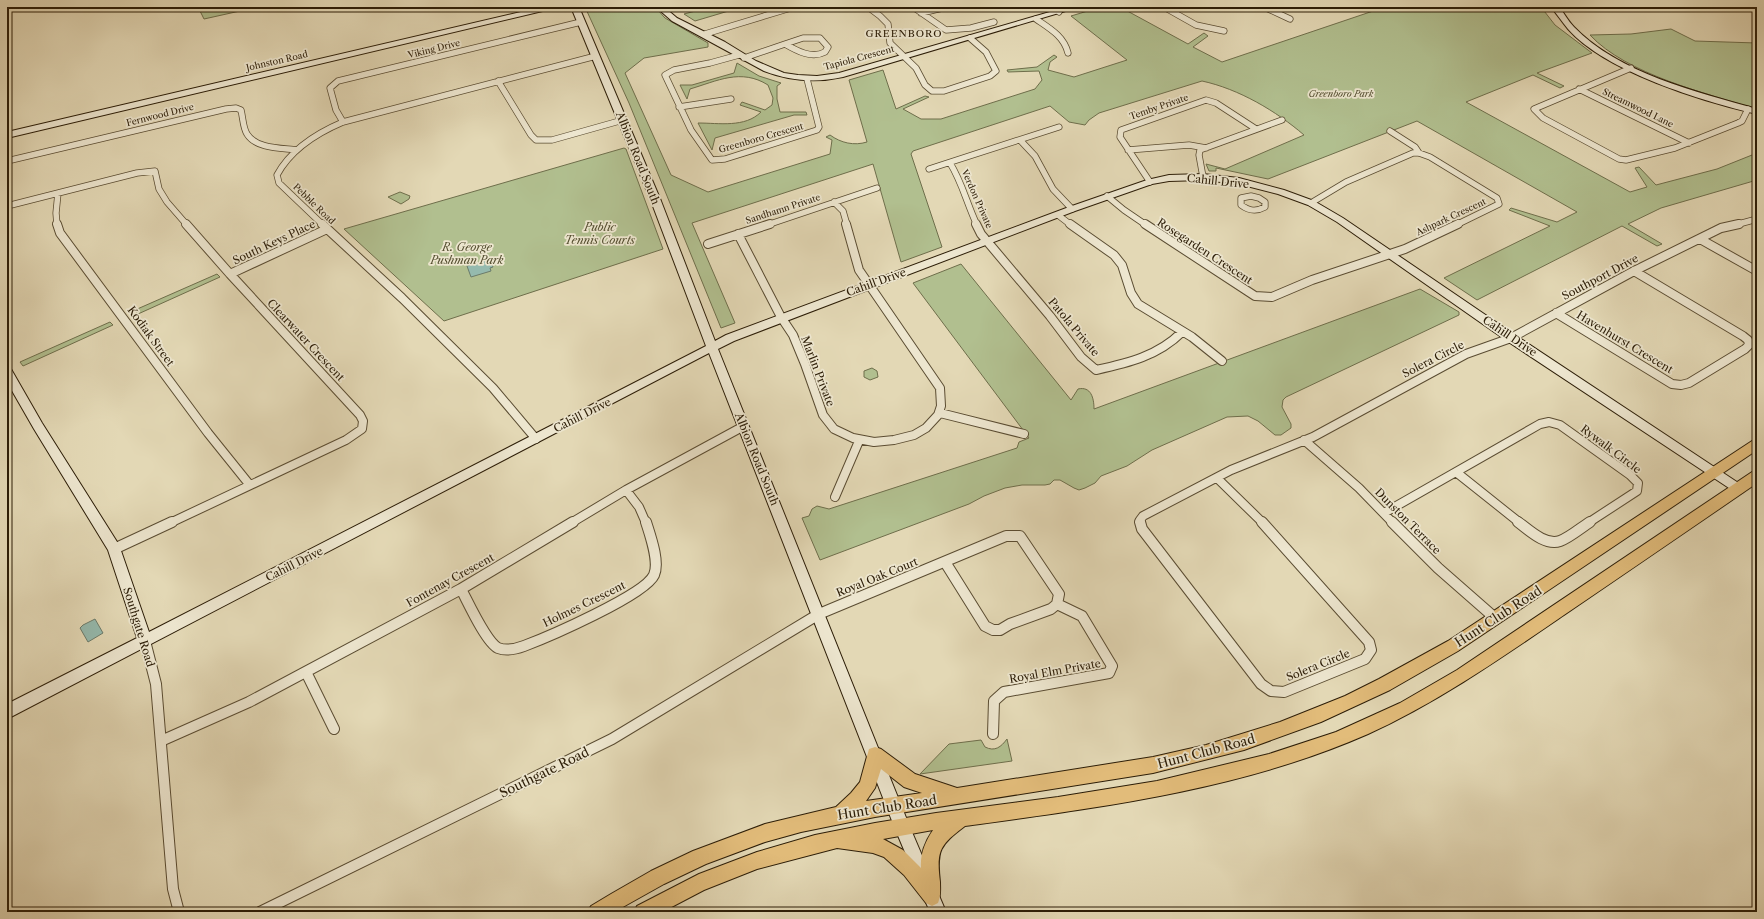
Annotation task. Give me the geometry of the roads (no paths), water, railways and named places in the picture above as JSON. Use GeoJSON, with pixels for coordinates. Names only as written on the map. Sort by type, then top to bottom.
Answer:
{"type":"FeatureCollection","features":[{"type":"Feature","properties":{"kind":"main road","name":"Hunt Club Road"},"geometry":{"type":"LineString","coordinates":[[597,912],[661,874],[724,847],[785,827],[840,814],[1159,764],[1222,748],[1272,733],[1330,711],[1377,690],[1432,659],[1757,444]]}},
{"type":"Feature","properties":{"kind":"main road","name":"Hunt Club Road"},"geometry":{"type":"LineString","coordinates":[[643,912],[717,874],[773,854],[831,839],[902,826],[1120,796],[1205,778],[1273,761],[1368,725],[1405,708],[1460,677],[1757,476]]}},
{"type":"Feature","properties":{"kind":"main road"},"geometry":{"type":"LineString","coordinates":[[840,814],[862,796],[867,789],[870,782],[875,755],[910,781],[956,796]]}},
{"type":"Feature","properties":{"kind":"main road"},"geometry":{"type":"LineString","coordinates":[[935,905],[929,858],[930,849],[944,829],[962,818]]}},
{"type":"Feature","properties":{"kind":"main road"},"geometry":{"type":"LineString","coordinates":[[831,839],[870,844],[890,851],[905,863],[935,905]]}},
{"type":"Feature","properties":{"kind":"street","name":"Johnston Road"},"geometry":{"type":"LineString","coordinates":[[7,135],[551,7]]}},
{"type":"Feature","properties":{"kind":"street","name":"Albion Road South"},"geometry":{"type":"LineString","coordinates":[[575,7],[623,120],[902,826],[935,905]]}},
{"type":"Feature","properties":{"kind":"street","name":"Tapiola Crescent"},"geometry":{"type":"LineString","coordinates":[[660,7],[673,18],[777,74],[807,79],[840,75],[1075,7]]}},
{"type":"Feature","properties":{"kind":"street"},"geometry":{"type":"LineString","coordinates":[[705,34],[794,7]]}},
{"type":"Feature","properties":{"kind":"street"},"geometry":{"type":"LineString","coordinates":[[868,7],[887,22],[889,27],[889,40],[916,68],[925,85],[932,91],[944,91],[990,76],[996,71],[988,53],[982,46],[970,38]]}},
{"type":"Feature","properties":{"kind":"street"},"geometry":{"type":"LineString","coordinates":[[913,7],[946,30],[971,28],[994,22]]}},
{"type":"Feature","properties":{"kind":"street"},"geometry":{"type":"LineString","coordinates":[[921,13],[947,7]]}},
{"type":"Feature","properties":{"kind":"street"},"geometry":{"type":"LineString","coordinates":[[1052,7],[1059,12]]}},
{"type":"Feature","properties":{"kind":"street"},"geometry":{"type":"LineString","coordinates":[[1164,7],[1196,25],[1224,32]]}},
{"type":"Feature","properties":{"kind":"street"},"geometry":{"type":"LineString","coordinates":[[1267,7],[1290,19]]}},
{"type":"Feature","properties":{"kind":"street"},"geometry":{"type":"LineString","coordinates":[[1555,7],[1564,21],[1591,44],[1630,68],[1680,89],[1757,112]]}},
{"type":"Feature","properties":{"kind":"street"},"geometry":{"type":"LineString","coordinates":[[1036,18],[1066,43],[1068,52]]}},
{"type":"Feature","properties":{"kind":"street","name":"Viking Drive"},"geometry":{"type":"LineString","coordinates":[[343,122],[336,110],[330,88],[338,80],[581,22]]}},
{"type":"Feature","properties":{"kind":"street"},"geometry":{"type":"LineString","coordinates":[[971,28],[980,35]]}},
{"type":"Feature","properties":{"kind":"street"},"geometry":{"type":"LineString","coordinates":[[742,56],[803,38],[815,37],[824,40],[828,47],[820,54],[807,55],[796,52],[785,44]]}},
{"type":"Feature","properties":{"kind":"street","name":"Pebble Road"},"geometry":{"type":"LineString","coordinates":[[536,439],[493,388],[402,298],[327,229],[280,183],[276,175],[297,150],[326,128],[343,122],[596,56]]}},
{"type":"Feature","properties":{"kind":"street","name":"Greenboro Crescent"},"geometry":{"type":"LineString","coordinates":[[742,56],[710,64],[674,70],[665,75],[679,107],[702,149],[712,160],[725,159],[817,130],[819,127],[807,79]]}},
{"type":"Feature","properties":{"kind":"street"},"geometry":{"type":"LineString","coordinates":[[1630,68],[1534,109],[1543,118],[1619,159],[1632,160],[1689,143],[1738,123],[1742,121],[1748,109]]}},
{"type":"Feature","properties":{"kind":"street"},"geometry":{"type":"LineString","coordinates":[[498,81],[531,135],[536,140],[552,140],[623,120]]}},
{"type":"Feature","properties":{"kind":"street","name":"Streamwood Lane"},"geometry":{"type":"LineString","coordinates":[[1579,89],[1689,143]]}},
{"type":"Feature","properties":{"kind":"street"},"geometry":{"type":"LineString","coordinates":[[679,107],[731,99]]}},
{"type":"Feature","properties":{"kind":"street","name":"Temby Private"},"geometry":{"type":"LineString","coordinates":[[1150,182],[1120,137],[1120,130],[1206,100],[1216,103],[1256,129]]}},
{"type":"Feature","properties":{"kind":"street","name":"Fernwood Drive"},"geometry":{"type":"LineString","coordinates":[[7,162],[231,108],[241,110],[248,135],[255,142],[297,150]]}},
{"type":"Feature","properties":{"kind":"street"},"geometry":{"type":"LineString","coordinates":[[1204,177],[1199,155],[1200,150],[1282,120]]}},
{"type":"Feature","properties":{"kind":"street","name":"Verdon Private"},"geometry":{"type":"LineString","coordinates":[[929,169],[1059,127]]}},
{"type":"Feature","properties":{"kind":"street","name":"Ashpark Crescent"},"geometry":{"type":"LineString","coordinates":[[1388,254],[1405,249],[1499,204],[1497,198],[1430,157],[1419,153],[1415,148],[1390,131]]}},
{"type":"Feature","properties":{"kind":"street"},"geometry":{"type":"LineString","coordinates":[[1020,140],[1035,156],[1053,189],[1072,209]]}},
{"type":"Feature","properties":{"kind":"street"},"geometry":{"type":"LineString","coordinates":[[1128,150],[1189,145],[1207,148]]}},
{"type":"Feature","properties":{"kind":"street"},"geometry":{"type":"LineString","coordinates":[[1311,203],[1319,196],[1338,187],[1413,153],[1419,153]]}},
{"type":"Feature","properties":{"kind":"street","name":"Verdon Private"},"geometry":{"type":"LineString","coordinates":[[950,163],[959,178],[965,199],[978,228],[989,241]]}},
{"type":"Feature","properties":{"kind":"street","name":"Clearwater Crescent"},"geometry":{"type":"LineString","coordinates":[[7,206],[137,173],[155,172],[158,176],[161,194],[230,274],[360,415],[363,421],[362,429],[346,440],[249,484],[114,549]]}},
{"type":"Feature","properties":{"kind":"street","name":"Cahill Drive"},"geometry":{"type":"LineString","coordinates":[[7,712],[730,338],[781,317],[1107,196],[1150,182],[1169,178],[1204,177],[1239,181],[1260,186],[1311,203],[1340,220],[1511,338],[1739,489]]}},
{"type":"Feature","properties":{"kind":"street"},"geometry":{"type":"LineString","coordinates":[[1255,197],[1260,186]]}},
{"type":"Feature","properties":{"kind":"street","name":"Sandhamn Private"},"geometry":{"type":"LineString","coordinates":[[708,244],[878,188]]}},
{"type":"Feature","properties":{"kind":"street","name":"Kodiak Street"},"geometry":{"type":"LineString","coordinates":[[58,193],[55,215],[56,225],[60,233],[208,433],[249,484]]}},
{"type":"Feature","properties":{"kind":"street","name":"Rosegarden Crescent"},"geometry":{"type":"LineString","coordinates":[[1107,196],[1124,210],[1255,296],[1272,297],[1312,280],[1388,254]]}},
{"type":"Feature","properties":{"kind":"street","name":"Sandhamn Private"},"geometry":{"type":"LineString","coordinates":[[834,202],[842,212],[857,265],[868,285]]}},
{"type":"Feature","properties":{"kind":"street"},"geometry":{"type":"LineString","coordinates":[[1058,215],[1114,255],[1122,265],[1131,293],[1138,304],[1192,337],[1222,361]]}},
{"type":"Feature","properties":{"kind":"street","name":"Southport Drive"},"geometry":{"type":"LineString","coordinates":[[1511,338],[1634,271],[1721,228],[1757,219]]}},
{"type":"Feature","properties":{"kind":"street","name":"South Keys Place"},"geometry":{"type":"LineString","coordinates":[[230,274],[327,229]]}},
{"type":"Feature","properties":{"kind":"street","name":"Sandhamn Private"},"geometry":{"type":"LineString","coordinates":[[738,234],[781,317]]}},
{"type":"Feature","properties":{"kind":"street"},"geometry":{"type":"LineString","coordinates":[[1700,239],[1757,271]]}},
{"type":"Feature","properties":{"kind":"street","name":"Patola Private"},"geometry":{"type":"LineString","coordinates":[[989,241],[1081,357],[1096,370],[1135,360],[1157,352],[1177,339],[1182,332]]}},
{"type":"Feature","properties":{"kind":"street","name":"Havenhurst Crescent"},"geometry":{"type":"LineString","coordinates":[[1556,313],[1661,378],[1676,385],[1689,383],[1749,345],[1748,340],[1743,336],[1634,271]]}},
{"type":"Feature","properties":{"kind":"street"},"geometry":{"type":"LineString","coordinates":[[868,285],[940,388],[942,400],[940,413],[1024,434]]}},
{"type":"Feature","properties":{"kind":"street","name":"Marlin Private"},"geometry":{"type":"LineString","coordinates":[[781,317],[789,327],[801,353],[824,418],[835,429],[859,441],[889,442],[917,434],[930,425],[940,413]]}},
{"type":"Feature","properties":{"kind":"street","name":"Solera Circle"},"geometry":{"type":"LineString","coordinates":[[1217,478],[1262,522],[1369,642],[1371,650],[1365,659],[1284,692],[1271,691],[1261,684],[1140,527],[1140,520],[1143,516],[1231,470],[1304,440],[1466,354],[1511,338]]}},
{"type":"Feature","properties":{"kind":"street","name":"Southgate Road"},"geometry":{"type":"LineString","coordinates":[[7,372],[38,426],[114,549],[145,641],[156,684],[172,889],[179,912]]}},
{"type":"Feature","properties":{"kind":"street","name":"Rywalk Circle"},"geometry":{"type":"LineString","coordinates":[[1384,513],[1540,424],[1549,422],[1560,425],[1630,475],[1638,483],[1637,490],[1630,495],[1560,541],[1550,541],[1535,535],[1456,472]]}},
{"type":"Feature","properties":{"kind":"street","name":"Fontenay Crescent"},"geometry":{"type":"LineString","coordinates":[[161,741],[249,702],[461,589],[626,490],[744,426]]}},
{"type":"Feature","properties":{"kind":"street","name":"Dunston Terrace"},"geometry":{"type":"LineString","coordinates":[[1304,440],[1358,488],[1438,568],[1495,618]]}},
{"type":"Feature","properties":{"kind":"street"},"geometry":{"type":"LineString","coordinates":[[835,497],[859,441]]}},
{"type":"Feature","properties":{"kind":"street","name":"Holmes Crescent"},"geometry":{"type":"LineString","coordinates":[[461,589],[490,642],[497,649],[507,650],[524,646],[624,598],[654,578],[657,567],[656,557],[641,510],[626,490]]}},
{"type":"Feature","properties":{"kind":"street","name":"Royal Oak Court"},"geometry":{"type":"LineString","coordinates":[[819,614],[1006,536],[1020,536],[1059,594],[1057,604]]}},
{"type":"Feature","properties":{"kind":"street"},"geometry":{"type":"LineString","coordinates":[[945,562],[985,626],[993,630],[1000,630],[1010,624],[1051,609],[1057,604]]}},
{"type":"Feature","properties":{"kind":"street","name":"Royal Elm Private"},"geometry":{"type":"LineString","coordinates":[[993,734],[994,701],[1004,692],[1109,673],[1112,666],[1082,616],[1057,604]]}},
{"type":"Feature","properties":{"kind":"street","name":"Southgate Road"},"geometry":{"type":"LineString","coordinates":[[260,912],[612,739],[819,614]]}},
{"type":"Feature","properties":{"kind":"street"},"geometry":{"type":"LineString","coordinates":[[306,672],[334,729]]}},
{"type":"Feature","properties":{"kind":"water"},"geometry":{"type":"Polygon","coordinates":[[[487,260],[489,263],[491,262],[493,267],[490,268],[491,271],[471,277],[467,266],[487,260]]]}},
{"type":"Feature","properties":{"kind":"water"},"geometry":{"type":"Polygon","coordinates":[[[95,619],[103,633],[88,642],[80,628],[95,619]]]}},
{"type":"Feature","properties":{"kind":"district","name":"GREENBORO"},"geometry":{"type":"Point","coordinates":[904,33]}},
{"type":"Feature","properties":{"kind":"park label","name":"Greenboro Park"},"geometry":{"type":"Point","coordinates":[1341,94]}},
{"type":"Feature","properties":{"kind":"park label","name":"Public Tennis Courts"},"geometry":{"type":"Point","coordinates":[600,233]}},
{"type":"Feature","properties":{"kind":"park label","name":"R. George Pushman Park"},"geometry":{"type":"Point","coordinates":[467,253]}}]}
